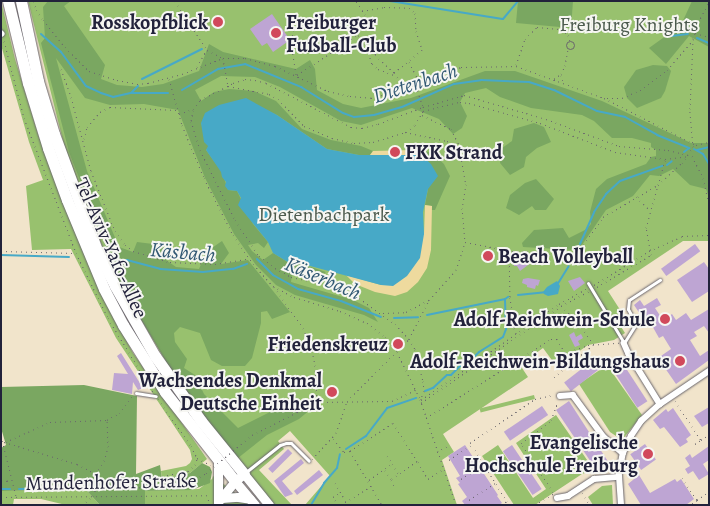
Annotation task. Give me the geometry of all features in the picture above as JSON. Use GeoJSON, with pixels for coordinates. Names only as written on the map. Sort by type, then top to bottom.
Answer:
{"type":"FeatureCollection","features":[{"type":"Feature","properties":{"kind":"highway","name":"Tel-Aviv-Yafo-Allee"},"geometry":{"type":"LineString","coordinates":[[8,1],[28,82],[48,148],[66,200],[104,289],[123,325],[165,392],[218,461],[239,478]]}},
{"type":"Feature","properties":{"kind":"highway","name":"Tel-Aviv-Yafo-Allee"},"geometry":{"type":"LineString","coordinates":[[21,1],[38,81],[51,125],[75,195],[97,250],[115,286],[160,363],[239,478]]}},
{"type":"Feature","properties":{"kind":"street"},"geometry":{"type":"LineString","coordinates":[[624,342],[629,354],[660,404]]}},
{"type":"Feature","properties":{"kind":"street"},"geometry":{"type":"LineString","coordinates":[[621,505],[618,477],[623,453],[641,421],[660,404],[709,371]]}},
{"type":"Feature","properties":{"kind":"street"},"geometry":{"type":"LineString","coordinates":[[560,396],[573,395],[604,436],[623,453]]}},
{"type":"Feature","properties":{"kind":"street"},"geometry":{"type":"LineString","coordinates":[[217,498],[218,461]]}},
{"type":"Feature","properties":{"kind":"street"},"geometry":{"type":"LineString","coordinates":[[555,496],[568,496],[594,479],[618,477]]}},
{"type":"Feature","properties":{"kind":"street"},"geometry":{"type":"LineString","coordinates":[[217,498],[226,483],[239,478]]}},
{"type":"Feature","properties":{"kind":"street","name":"Tel-Aviv-Yafo-Allee"},"geometry":{"type":"LineString","coordinates":[[239,478],[252,502]]}},
{"type":"Feature","properties":{"kind":"street","name":"Tel-Aviv-Yafo-Allee"},"geometry":{"type":"LineString","coordinates":[[239,478],[269,505]]}},
{"type":"Feature","properties":{"kind":"street"},"geometry":{"type":"LineString","coordinates":[[217,498],[238,496],[252,502]]}},
{"type":"Feature","properties":{"kind":"lane"},"geometry":{"type":"LineString","coordinates":[[589,287],[624,342],[636,324],[628,309],[629,300],[660,280]]}},
{"type":"Feature","properties":{"kind":"lane"},"geometry":{"type":"LineString","coordinates":[[136,393],[156,396]]}},
{"type":"Feature","properties":{"kind":"lane"},"geometry":{"type":"LineString","coordinates":[[239,478],[280,445],[291,443],[309,461]]}},
{"type":"Feature","properties":{"kind":"path"},"geometry":{"type":"LineString","coordinates":[[34,1],[36,10],[65,47],[89,71],[103,77],[137,84],[169,79],[223,58],[245,58],[275,66],[328,91],[371,98],[416,86],[445,72],[461,67],[516,66],[604,98],[693,143],[701,145],[709,142]]}},
{"type":"Feature","properties":{"kind":"path"},"geometry":{"type":"LineString","coordinates":[[175,1],[207,50],[223,58],[228,86]]}},
{"type":"Feature","properties":{"kind":"path"},"geometry":{"type":"LineString","coordinates":[[296,76],[358,35],[360,28],[368,19],[356,1]]}},
{"type":"Feature","properties":{"kind":"path"},"geometry":{"type":"LineString","coordinates":[[465,242],[508,251],[578,253],[603,217],[658,185],[688,156],[693,147],[690,108],[693,39],[709,2]]}},
{"type":"Feature","properties":{"kind":"path"},"geometry":{"type":"LineString","coordinates":[[362,11],[384,7],[409,8],[415,12],[416,32],[422,50],[394,73]]}},
{"type":"Feature","properties":{"kind":"path"},"geometry":{"type":"LineString","coordinates":[[287,13],[294,25],[292,49],[296,76]]}},
{"type":"Feature","properties":{"kind":"path"},"geometry":{"type":"LineString","coordinates":[[516,66],[525,39],[537,27],[562,29],[568,35],[574,47],[568,49]]}},
{"type":"Feature","properties":{"kind":"path"},"geometry":{"type":"LineString","coordinates":[[695,32],[709,37]]}},
{"type":"Feature","properties":{"kind":"path"},"geometry":{"type":"LineString","coordinates":[[358,35],[367,48],[372,64],[378,69],[396,76]]}},
{"type":"Feature","properties":{"kind":"path"},"geometry":{"type":"LineString","coordinates":[[604,98],[622,98],[640,90],[667,70],[693,39]]}},
{"type":"Feature","properties":{"kind":"path"},"geometry":{"type":"LineString","coordinates":[[553,80],[561,74],[565,66],[568,49],[566,44],[570,41]]}},
{"type":"Feature","properties":{"kind":"path"},"geometry":{"type":"LineString","coordinates":[[379,44],[375,56],[394,73],[406,89]]}},
{"type":"Feature","properties":{"kind":"path"},"geometry":{"type":"LineString","coordinates":[[197,68],[207,50]]}},
{"type":"Feature","properties":{"kind":"path"},"geometry":{"type":"LineString","coordinates":[[408,62],[420,84]]}},
{"type":"Feature","properties":{"kind":"path"},"geometry":{"type":"LineString","coordinates":[[60,69],[84,140],[91,171],[115,231],[125,245],[133,251],[170,262],[215,264],[249,259]]}},
{"type":"Feature","properties":{"kind":"path"},"geometry":{"type":"LineString","coordinates":[[561,74],[563,84]]}},
{"type":"Feature","properties":{"kind":"path"},"geometry":{"type":"LineString","coordinates":[[169,79],[178,114],[204,178],[233,235],[249,259],[273,286],[303,328],[315,365],[317,402]]}},
{"type":"Feature","properties":{"kind":"path"},"geometry":{"type":"LineString","coordinates":[[420,399],[424,391],[423,380],[415,348],[409,339],[381,312],[351,292],[339,287],[291,277],[259,256],[235,220],[200,150],[191,121],[193,109],[200,100],[245,79],[266,83],[330,118],[350,127],[362,128],[464,95],[546,119],[619,146],[668,150],[694,157],[709,204]]}},
{"type":"Feature","properties":{"kind":"path"},"geometry":{"type":"LineString","coordinates":[[228,86],[269,94],[278,99],[304,126],[332,138],[363,144],[405,132],[416,125],[423,111],[416,86]]}},
{"type":"Feature","properties":{"kind":"path"},"geometry":{"type":"LineString","coordinates":[[423,111],[460,102],[470,103],[540,123],[615,152],[665,159],[688,156]]}},
{"type":"Feature","properties":{"kind":"path"},"geometry":{"type":"LineString","coordinates":[[84,140],[87,127],[100,112],[110,106],[178,110]]}},
{"type":"Feature","properties":{"kind":"path"},"geometry":{"type":"LineString","coordinates":[[178,114],[193,109]]}},
{"type":"Feature","properties":{"kind":"path"},"geometry":{"type":"LineString","coordinates":[[309,461],[333,438],[347,401],[409,339],[429,300],[456,270],[465,242],[462,208],[466,184],[459,146],[451,129],[422,114]]}},
{"type":"Feature","properties":{"kind":"path"},"geometry":{"type":"LineString","coordinates":[[405,132],[447,141],[459,146]]}},
{"type":"Feature","properties":{"kind":"path"},"geometry":{"type":"LineString","coordinates":[[421,403],[589,287],[651,255],[646,228],[665,159]]}},
{"type":"Feature","properties":{"kind":"path"},"geometry":{"type":"LineString","coordinates":[[636,197],[650,209]]}},
{"type":"Feature","properties":{"kind":"path"},"geometry":{"type":"LineString","coordinates":[[420,399],[559,304],[649,251],[682,236],[709,235]]}},
{"type":"Feature","properties":{"kind":"path"},"geometry":{"type":"LineString","coordinates":[[1,251],[76,253]]}},
{"type":"Feature","properties":{"kind":"path"},"geometry":{"type":"LineString","coordinates":[[508,251],[515,334],[517,337]]}},
{"type":"Feature","properties":{"kind":"path"},"geometry":{"type":"LineString","coordinates":[[273,286],[294,297],[357,318],[375,330],[397,352],[406,366],[420,399],[456,505]]}},
{"type":"Feature","properties":{"kind":"path"},"geometry":{"type":"LineString","coordinates":[[381,312],[406,312],[429,300]]}},
{"type":"Feature","properties":{"kind":"path"},"geometry":{"type":"LineString","coordinates":[[559,304],[579,323],[594,345]]}},
{"type":"Feature","properties":{"kind":"path"},"geometry":{"type":"LineString","coordinates":[[426,418],[551,338],[557,339],[565,353],[594,345],[624,342]]}},
{"type":"Feature","properties":{"kind":"path"},"geometry":{"type":"LineString","coordinates":[[554,377],[594,345]]}},
{"type":"Feature","properties":{"kind":"path"},"geometry":{"type":"LineString","coordinates":[[523,356],[527,362]]}},
{"type":"Feature","properties":{"kind":"path"},"geometry":{"type":"LineString","coordinates":[[82,505],[93,496],[95,489],[102,484],[124,489],[191,482],[206,474],[252,435],[317,402],[392,401],[416,390]]}},
{"type":"Feature","properties":{"kind":"path"},"geometry":{"type":"LineString","coordinates":[[1,444],[50,422],[107,420],[119,412],[136,393]]}},
{"type":"Feature","properties":{"kind":"path"},"geometry":{"type":"LineString","coordinates":[[449,460],[535,399],[552,395],[560,396],[551,420],[521,443],[555,496],[535,505]]}},
{"type":"Feature","properties":{"kind":"path"},"geometry":{"type":"LineString","coordinates":[[672,396],[701,440]]}},
{"type":"Feature","properties":{"kind":"path"},"geometry":{"type":"LineString","coordinates":[[94,473],[104,461],[108,447],[107,420]]}},
{"type":"Feature","properties":{"kind":"path"},"geometry":{"type":"LineString","coordinates":[[333,438],[344,452],[350,451],[393,423],[428,479],[443,469]]}},
{"type":"Feature","properties":{"kind":"path"},"geometry":{"type":"LineString","coordinates":[[695,444],[709,435]]}},
{"type":"Feature","properties":{"kind":"path"},"geometry":{"type":"LineString","coordinates":[[1,436],[16,497]]}},
{"type":"Feature","properties":{"kind":"path"},"geometry":{"type":"LineString","coordinates":[[3,442],[76,464],[94,473],[102,484]]}},
{"type":"Feature","properties":{"kind":"path"},"geometry":{"type":"LineString","coordinates":[[437,452],[449,445]]}},
{"type":"Feature","properties":{"kind":"path"},"geometry":{"type":"LineString","coordinates":[[475,450],[509,505]]}},
{"type":"Feature","properties":{"kind":"path"},"geometry":{"type":"LineString","coordinates":[[350,451],[382,505]]}},
{"type":"Feature","properties":{"kind":"path"},"geometry":{"type":"LineString","coordinates":[[387,456],[398,474]]}},
{"type":"Feature","properties":{"kind":"path"},"geometry":{"type":"LineString","coordinates":[[110,485],[188,471],[195,465],[197,458]]}},
{"type":"Feature","properties":{"kind":"path"},"geometry":{"type":"LineString","coordinates":[[391,479],[417,461]]}},
{"type":"Feature","properties":{"kind":"path"},"geometry":{"type":"LineString","coordinates":[[368,480],[392,464]]}},
{"type":"Feature","properties":{"kind":"path"},"geometry":{"type":"LineString","coordinates":[[461,479],[483,465]]}},
{"type":"Feature","properties":{"kind":"path"},"geometry":{"type":"LineString","coordinates":[[631,465],[638,472]]}},
{"type":"Feature","properties":{"kind":"path"},"geometry":{"type":"LineString","coordinates":[[384,469],[396,487]]}},
{"type":"Feature","properties":{"kind":"path"},"geometry":{"type":"LineString","coordinates":[[1,480],[7,481],[12,478]]}},
{"type":"Feature","properties":{"kind":"path"},"geometry":{"type":"LineString","coordinates":[[682,478],[700,505]]}},
{"type":"Feature","properties":{"kind":"path"},"geometry":{"type":"LineString","coordinates":[[335,483],[346,501]]}},
{"type":"Feature","properties":{"kind":"path"},"geometry":{"type":"LineString","coordinates":[[469,500],[495,483]]}},
{"type":"Feature","properties":{"kind":"path"},"geometry":{"type":"LineString","coordinates":[[341,493],[334,497],[340,505],[371,485]]}},
{"type":"Feature","properties":{"kind":"path"},"geometry":{"type":"LineString","coordinates":[[579,488],[590,505]]}},
{"type":"Feature","properties":{"kind":"path"},"geometry":{"type":"LineString","coordinates":[[690,505],[709,492]]}},
{"type":"Feature","properties":{"kind":"path","name":"Mundenhofer Straße"},"geometry":{"type":"LineString","coordinates":[[1,497],[217,498]]}},
{"type":"Feature","properties":{"kind":"path"},"geometry":{"type":"LineString","coordinates":[[206,505],[217,498]]}},
{"type":"Feature","properties":{"kind":"path"},"geometry":{"type":"LineString","coordinates":[[501,505],[507,501]]}},
{"type":"Feature","properties":{"kind":"green space"},"geometry":{"type":"Polygon","coordinates":[[[1,1],[15,59],[39,137],[116,321],[133,353],[207,459],[190,473],[162,479],[161,471],[186,466],[190,463],[192,459],[190,450],[116,338],[71,249],[32,250],[26,186],[43,180],[29,142],[1,45],[1,1]]]}},
{"type":"Feature","properties":{"kind":"green space","name":"Dietenbachpark"},"geometry":{"type":"Polygon","coordinates":[[[28,1],[709,1],[709,241],[683,241],[608,291],[624,316],[618,322],[625,333],[614,340],[588,345],[557,367],[543,348],[520,365],[528,377],[443,434],[454,452],[442,460],[457,505],[305,505],[330,476],[290,431],[278,441],[284,449],[259,470],[292,505],[273,505],[204,421],[116,279],[77,186],[65,149],[28,1]]]}},
{"type":"Feature","properties":{"kind":"green space"},"geometry":{"type":"Polygon","coordinates":[[[48,1],[71,1],[64,6],[105,65],[101,79],[117,85],[142,87],[163,84],[199,71],[209,44],[223,52],[296,69],[310,60],[315,69],[317,90],[343,104],[361,108],[411,98],[485,71],[515,71],[602,101],[691,143],[709,143],[709,198],[706,189],[690,185],[673,169],[659,176],[650,175],[633,196],[606,210],[582,245],[575,250],[523,247],[522,243],[534,230],[563,228],[569,238],[585,230],[591,224],[590,212],[596,189],[607,179],[646,164],[651,157],[656,156],[656,150],[651,147],[651,143],[632,138],[612,138],[594,121],[582,115],[531,108],[500,97],[486,88],[465,93],[460,102],[467,116],[462,128],[453,134],[439,119],[412,108],[361,125],[341,121],[280,87],[255,77],[221,76],[195,90],[201,101],[214,92],[229,89],[254,91],[276,101],[302,129],[331,140],[361,146],[373,151],[370,155],[359,155],[327,149],[277,115],[262,108],[201,123],[209,146],[206,150],[222,172],[228,190],[237,191],[253,224],[268,242],[264,248],[258,243],[248,245],[252,251],[263,260],[273,253],[291,264],[299,263],[326,272],[322,275],[292,275],[291,282],[353,300],[369,308],[378,322],[364,315],[295,295],[276,285],[256,265],[234,234],[205,178],[178,110],[144,104],[110,105],[85,98],[56,58],[87,171],[119,247],[133,252],[137,242],[161,245],[167,251],[166,260],[176,267],[199,269],[206,252],[222,241],[229,253],[221,264],[248,260],[290,312],[272,319],[267,311],[261,312],[261,323],[252,358],[245,366],[222,366],[211,360],[200,333],[180,327],[174,333],[175,342],[187,359],[184,368],[195,375],[204,394],[238,428],[276,409],[305,401],[311,409],[299,419],[267,435],[238,458],[178,382],[120,284],[69,152],[41,43],[45,38],[43,7],[48,1]]]}},
{"type":"Feature","properties":{"kind":"green space"},"geometry":{"type":"Polygon","coordinates":[[[518,1],[573,1],[571,28],[516,23],[518,1]]]}},
{"type":"Feature","properties":{"kind":"green space"},"geometry":{"type":"Polygon","coordinates":[[[692,1],[709,1],[709,47],[689,36],[666,64],[649,48],[681,25],[692,1]]]}},
{"type":"Feature","properties":{"kind":"green space"},"geometry":{"type":"Polygon","coordinates":[[[653,65],[667,66],[671,71],[665,91],[661,98],[637,108],[627,98],[624,87],[636,70],[653,65]]]}},
{"type":"Feature","properties":{"kind":"green space"},"geometry":{"type":"Polygon","coordinates":[[[534,123],[544,127],[551,142],[537,148],[526,157],[524,167],[510,175],[500,163],[502,148],[512,141],[514,129],[534,123]]]}},
{"type":"Feature","properties":{"kind":"green space"},"geometry":{"type":"Polygon","coordinates":[[[424,151],[432,153],[444,164],[450,176],[435,210],[431,210],[432,206],[425,205],[428,189],[423,156],[421,155],[424,151]]]}},
{"type":"Feature","properties":{"kind":"green space"},"geometry":{"type":"Polygon","coordinates":[[[536,179],[554,199],[546,210],[535,210],[532,206],[519,215],[506,208],[510,195],[525,183],[536,179]]]}},
{"type":"Feature","properties":{"kind":"green space"},"geometry":{"type":"Polygon","coordinates":[[[607,365],[642,415],[622,440],[610,432],[579,384],[607,365]]]}},
{"type":"Feature","properties":{"kind":"green space"},"geometry":{"type":"Polygon","coordinates":[[[84,385],[137,396],[136,474],[160,465],[162,479],[190,473],[202,463],[210,467],[212,472],[210,483],[192,490],[145,491],[145,505],[100,505],[86,490],[1,491],[1,448],[6,445],[1,428],[1,387],[84,385]]]}},
{"type":"Feature","properties":{"kind":"green space"},"geometry":{"type":"Polygon","coordinates":[[[534,395],[535,399],[481,412],[480,409],[534,395]]]}},
{"type":"Feature","properties":{"kind":"green space"},"geometry":{"type":"Polygon","coordinates":[[[556,415],[594,470],[582,474],[535,505],[514,505],[482,456],[498,445],[533,498],[546,489],[516,443],[556,415]]]}},
{"type":"Feature","properties":{"kind":"green space"},"geometry":{"type":"Polygon","coordinates":[[[213,476],[251,505],[145,505],[145,491],[199,489],[212,479],[213,476]]]}},
{"type":"Feature","properties":{"kind":"green space"},"geometry":{"type":"Polygon","coordinates":[[[612,485],[613,505],[593,505],[588,497],[602,486],[612,485]]]}},
{"type":"Feature","properties":{"kind":"green space"},"geometry":{"type":"Polygon","coordinates":[[[86,490],[100,505],[66,505],[41,499],[14,499],[13,505],[1,504],[1,491],[86,490]]]}},
{"type":"Feature","properties":{"kind":"sand","name":"FKK Strand"},"geometry":{"type":"Polygon","coordinates":[[[413,150],[421,155],[370,155],[373,151],[413,150]]]}},
{"type":"Feature","properties":{"kind":"sand"},"geometry":{"type":"Polygon","coordinates":[[[425,205],[432,206],[431,250],[427,268],[418,282],[407,292],[395,296],[375,292],[355,284],[346,275],[381,285],[424,234],[425,205]]]}},
{"type":"Feature","properties":{"kind":"water"},"geometry":{"type":"Polygon","coordinates":[[[246,98],[277,115],[327,149],[359,155],[421,155],[431,164],[438,176],[428,189],[423,212],[424,234],[420,258],[407,276],[393,286],[381,285],[299,263],[291,264],[273,253],[268,242],[238,205],[241,198],[237,191],[228,190],[225,186],[226,182],[206,150],[208,146],[204,142],[201,123],[205,113],[219,105],[246,98]]]}},
{"type":"Feature","properties":{"kind":"water"},"geometry":{"type":"Polygon","coordinates":[[[557,281],[560,286],[558,294],[548,296],[544,294],[543,292],[547,287],[557,281]]]}},
{"type":"Feature","properties":{"kind":"building"},"geometry":{"type":"Polygon","coordinates":[[[272,14],[290,40],[273,52],[267,43],[262,46],[250,29],[272,14]]]}},
{"type":"Feature","properties":{"kind":"building"},"geometry":{"type":"Polygon","coordinates":[[[695,244],[700,251],[666,276],[661,269],[695,244]]]}},
{"type":"Feature","properties":{"kind":"building"},"geometry":{"type":"Polygon","coordinates":[[[540,255],[551,255],[532,262],[520,271],[517,266],[514,266],[514,261],[521,256],[523,260],[529,256],[530,258],[540,255]]]}},
{"type":"Feature","properties":{"kind":"building"},"geometry":{"type":"Polygon","coordinates":[[[704,262],[709,269],[709,291],[692,302],[677,280],[704,262]]]}},
{"type":"Feature","properties":{"kind":"building"},"geometry":{"type":"Polygon","coordinates":[[[580,277],[585,283],[574,291],[568,281],[580,277]]]}},
{"type":"Feature","properties":{"kind":"building"},"geometry":{"type":"Polygon","coordinates":[[[523,279],[540,280],[535,289],[527,287],[527,285],[522,283],[523,279]]]}},
{"type":"Feature","properties":{"kind":"building"},"geometry":{"type":"Polygon","coordinates":[[[657,298],[661,305],[655,308],[663,320],[672,314],[676,320],[686,313],[691,320],[709,309],[709,333],[704,326],[694,332],[697,336],[690,340],[700,356],[709,350],[709,360],[676,384],[658,358],[671,349],[663,336],[659,338],[650,322],[640,328],[638,320],[642,317],[634,305],[640,300],[644,306],[657,298]]]}},
{"type":"Feature","properties":{"kind":"building"},"geometry":{"type":"Polygon","coordinates":[[[574,332],[576,337],[581,334],[583,338],[578,341],[580,345],[575,347],[569,335],[574,332]]]}},
{"type":"Feature","properties":{"kind":"building"},"geometry":{"type":"Polygon","coordinates":[[[121,353],[143,388],[138,390],[133,382],[132,394],[112,390],[114,373],[128,374],[117,356],[121,353]]]}},
{"type":"Feature","properties":{"kind":"building"},"geometry":{"type":"Polygon","coordinates":[[[598,356],[605,365],[571,391],[564,382],[598,356]]]}},
{"type":"Feature","properties":{"kind":"building"},"geometry":{"type":"Polygon","coordinates":[[[618,356],[647,401],[637,408],[608,363],[618,356]]]}},
{"type":"Feature","properties":{"kind":"building"},"geometry":{"type":"Polygon","coordinates":[[[569,401],[609,463],[599,471],[597,471],[556,410],[569,401]]]}},
{"type":"Feature","properties":{"kind":"building"},"geometry":{"type":"Polygon","coordinates":[[[542,406],[548,415],[510,441],[504,432],[542,406]]]}},
{"type":"Feature","properties":{"kind":"building"},"geometry":{"type":"Polygon","coordinates":[[[709,407],[709,423],[702,427],[694,416],[709,407]]]}},
{"type":"Feature","properties":{"kind":"building"},"geometry":{"type":"Polygon","coordinates":[[[673,408],[691,435],[686,439],[688,442],[680,447],[664,427],[660,429],[653,420],[666,409],[668,412],[673,408]]]}},
{"type":"Feature","properties":{"kind":"building"},"geometry":{"type":"Polygon","coordinates":[[[645,444],[656,460],[641,470],[630,454],[645,444]]]}},
{"type":"Feature","properties":{"kind":"building"},"geometry":{"type":"Polygon","coordinates":[[[465,445],[498,495],[502,503],[499,505],[465,505],[462,501],[467,497],[458,484],[460,483],[456,478],[460,476],[448,456],[465,445]]]}},
{"type":"Feature","properties":{"kind":"building"},"geometry":{"type":"Polygon","coordinates":[[[512,445],[542,489],[533,495],[503,451],[512,445]]]}},
{"type":"Feature","properties":{"kind":"building"},"geometry":{"type":"Polygon","coordinates":[[[709,446],[709,460],[703,464],[709,474],[699,480],[693,471],[688,474],[685,469],[690,466],[685,458],[690,454],[692,458],[709,446]]]}},
{"type":"Feature","properties":{"kind":"building"},"geometry":{"type":"Polygon","coordinates":[[[288,449],[292,453],[272,473],[268,469],[288,449]]]}},
{"type":"Feature","properties":{"kind":"building"},"geometry":{"type":"Polygon","coordinates":[[[301,459],[304,463],[282,481],[293,494],[285,497],[274,481],[301,459]]]}},
{"type":"Feature","properties":{"kind":"building"},"geometry":{"type":"Polygon","coordinates":[[[319,470],[323,475],[297,495],[294,491],[319,470]]]}},
{"type":"Feature","properties":{"kind":"building"},"geometry":{"type":"Polygon","coordinates":[[[639,475],[650,493],[675,479],[677,482],[681,479],[694,499],[686,505],[641,505],[628,484],[639,475]]]}},
{"type":"Feature","properties":{"kind":"waterway"},"geometry":{"type":"LineString","coordinates":[[390,1],[503,19],[518,1]]}},
{"type":"Feature","properties":{"kind":"waterway","name":"Dietenbach"},"geometry":{"type":"LineString","coordinates":[[41,34],[61,52],[86,86],[101,93],[113,97],[131,93],[168,93]]}},
{"type":"Feature","properties":{"kind":"waterway"},"geometry":{"type":"LineString","coordinates":[[671,36],[688,34]]}},
{"type":"Feature","properties":{"kind":"waterway"},"geometry":{"type":"LineString","coordinates":[[697,38],[709,43]]}},
{"type":"Feature","properties":{"kind":"waterway"},"geometry":{"type":"LineString","coordinates":[[142,79],[202,49]]}},
{"type":"Feature","properties":{"kind":"waterway","name":"Dietenbach"},"geometry":{"type":"LineString","coordinates":[[182,90],[218,69],[245,64],[301,87],[343,113],[354,117],[374,115],[402,107],[454,84],[481,80],[529,82],[554,90],[597,111],[625,117],[657,135],[690,148]]}},
{"type":"Feature","properties":{"kind":"waterway","name":"Dietenbach"},"geometry":{"type":"LineString","coordinates":[[131,93],[138,86]]}},
{"type":"Feature","properties":{"kind":"waterway"},"geometry":{"type":"LineString","coordinates":[[697,150],[709,147]]}},
{"type":"Feature","properties":{"kind":"waterway","name":"Dietenbach"},"geometry":{"type":"LineString","coordinates":[[684,152],[689,148]]}},
{"type":"Feature","properties":{"kind":"waterway","name":"Dietenbach"},"geometry":{"type":"LineString","coordinates":[[694,149],[703,154],[709,164]]}},
{"type":"Feature","properties":{"kind":"waterway"},"geometry":{"type":"LineString","coordinates":[[667,165],[672,161]]}},
{"type":"Feature","properties":{"kind":"waterway"},"geometry":{"type":"LineString","coordinates":[[580,244],[594,212],[606,194],[620,181],[662,166]]}},
{"type":"Feature","properties":{"kind":"waterway","name":"Käsbach"},"geometry":{"type":"LineString","coordinates":[[1,255],[69,257]]}},
{"type":"Feature","properties":{"kind":"waterway"},"geometry":{"type":"LineString","coordinates":[[573,261],[576,256]]}},
{"type":"Feature","properties":{"kind":"waterway","name":"Käserbach"},"geometry":{"type":"LineString","coordinates":[[257,259],[273,275],[298,289],[341,301],[381,317]]}},
{"type":"Feature","properties":{"kind":"waterway","name":"Käsbach"},"geometry":{"type":"LineString","coordinates":[[117,260],[127,260],[160,269],[203,272],[233,269],[247,264]]}},
{"type":"Feature","properties":{"kind":"waterway"},"geometry":{"type":"LineString","coordinates":[[557,285],[569,266]]}},
{"type":"Feature","properties":{"kind":"waterway"},"geometry":{"type":"LineString","coordinates":[[518,295],[545,292]]}},
{"type":"Feature","properties":{"kind":"waterway"},"geometry":{"type":"LineString","coordinates":[[425,391],[433,388],[447,375],[451,375],[460,366],[468,363],[479,352],[503,337],[506,329],[505,299],[508,297]]}},
{"type":"Feature","properties":{"kind":"waterway","name":"Käserbach"},"geometry":{"type":"LineString","coordinates":[[427,315],[505,299]]}},
{"type":"Feature","properties":{"kind":"waterway","name":"Käserbach"},"geometry":{"type":"LineString","coordinates":[[394,318],[418,317]]}},
{"type":"Feature","properties":{"kind":"waterway"},"geometry":{"type":"LineString","coordinates":[[346,449],[366,436],[387,408],[416,398]]}},
{"type":"Feature","properties":{"kind":"waterway"},"geometry":{"type":"LineString","coordinates":[[311,505],[324,483],[337,468],[340,454]]}},
{"type":"Feature","properties":{"kind":"waterway"},"geometry":{"type":"LineString","coordinates":[[19,489],[87,488]]}},
{"type":"Feature","properties":{"kind":"waterway"},"geometry":{"type":"LineString","coordinates":[[1,489],[10,489]]}},
{"type":"Feature","properties":{"kind":"place","name":"Rosskopfblick"},"geometry":{"type":"Point","coordinates":[218,22]}},
{"type":"Feature","properties":{"kind":"place","name":"Freiburger Fußball-Club"},"geometry":{"type":"Point","coordinates":[276,33]}},
{"type":"Feature","properties":{"kind":"place","name":"FKK Strand"},"geometry":{"type":"Point","coordinates":[395,152]}},
{"type":"Feature","properties":{"kind":"place","name":"Beach Volleyball"},"geometry":{"type":"Point","coordinates":[488,256]}},
{"type":"Feature","properties":{"kind":"place","name":"Adolf-Reichwein-Schule"},"geometry":{"type":"Point","coordinates":[665,319]}},
{"type":"Feature","properties":{"kind":"place","name":"Friedenskreuz"},"geometry":{"type":"Point","coordinates":[398,344]}},
{"type":"Feature","properties":{"kind":"place","name":"Adolf-Reichwein-Bildungshaus"},"geometry":{"type":"Point","coordinates":[680,361]}},
{"type":"Feature","properties":{"kind":"place","name":"Wachsendes Denkmal Deutsche Einheit"},"geometry":{"type":"Point","coordinates":[332,392]}},
{"type":"Feature","properties":{"kind":"place","name":"Evangelische Hochschule Freiburg"},"geometry":{"type":"Point","coordinates":[648,454]}},
{"type":"Feature","properties":{"kind":"park label","name":"Freiburg Knights"},"geometry":{"type":"Point","coordinates":[629,24]}}]}
